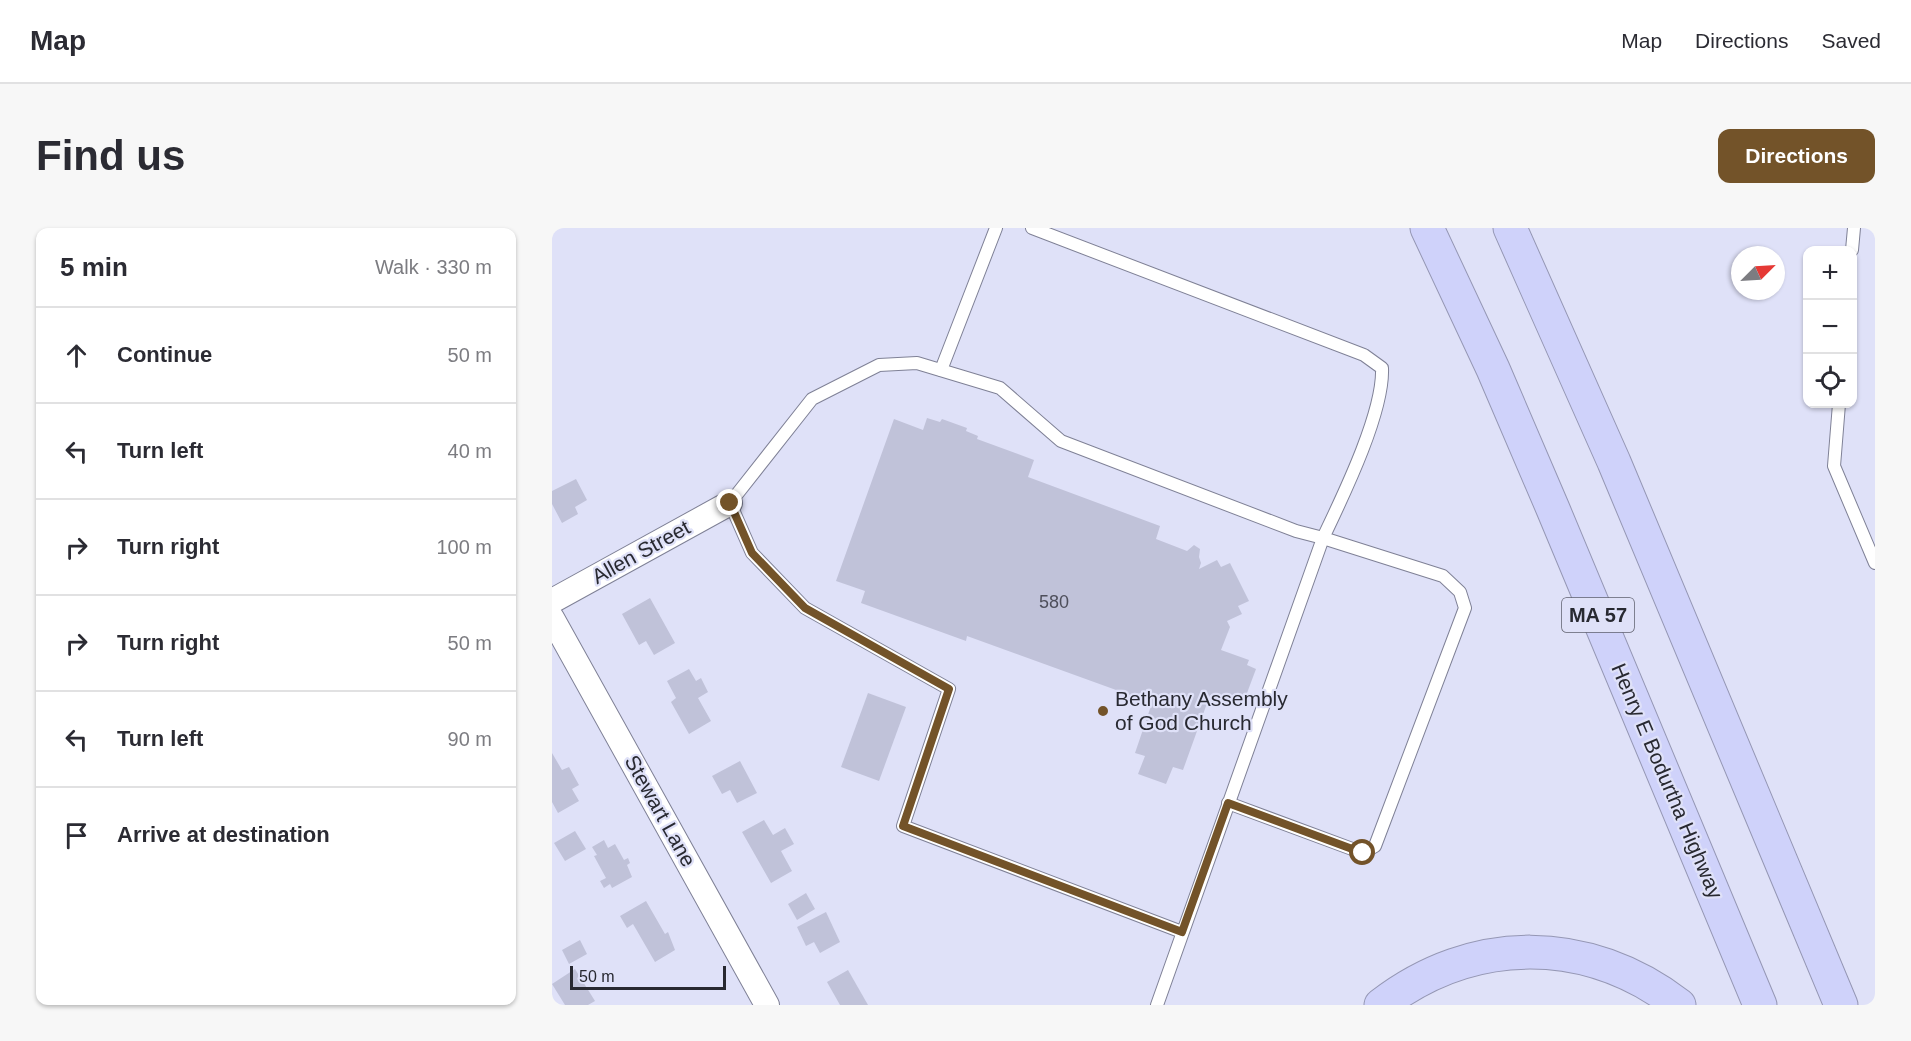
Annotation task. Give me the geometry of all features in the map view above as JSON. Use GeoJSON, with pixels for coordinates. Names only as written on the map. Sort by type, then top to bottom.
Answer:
{"type":"FeatureCollection","features":[{"type":"Feature","properties":{"kind":"highway","name":"Henry E Bodurtha Highway"},"geometry":{"type":"LineString","coordinates":[[1427,228],[1536,469],[1760,1005]]}},
{"type":"Feature","properties":{"kind":"highway"},"geometry":{"type":"LineString","coordinates":[[1510,228],[1614,462],[1840,1005]]}},
{"type":"Feature","properties":{"kind":"highway"},"geometry":{"type":"LineString","coordinates":[[1382,1005],[1413,983],[1451,965],[1497,954],[1538,952],[1581,957],[1627,972],[1679,1005]]}},
{"type":"Feature","properties":{"kind":"street","name":"Allen Street"},"geometry":{"type":"LineString","coordinates":[[552,601],[730,503]]}},
{"type":"Feature","properties":{"kind":"street","name":"Stewart Lane"},"geometry":{"type":"LineString","coordinates":[[552,618],[767,1005]]}},
{"type":"Feature","properties":{"kind":"lane"},"geometry":{"type":"LineString","coordinates":[[941,370],[996,228]]}},
{"type":"Feature","properties":{"kind":"lane"},"geometry":{"type":"LineString","coordinates":[[1032,228],[1364,355],[1382,368],[1383,386],[1348,483],[1323,538],[1158,1005]]}},
{"type":"Feature","properties":{"kind":"lane"},"geometry":{"type":"LineString","coordinates":[[1852,246],[1854,228]]}},
{"type":"Feature","properties":{"kind":"lane"},"geometry":{"type":"LineString","coordinates":[[1182,932],[903,826],[949,689],[805,608],[752,553],[730,503],[812,399],[879,365],[917,363],[1000,388],[1061,441],[1296,531],[1443,576],[1460,592],[1465,608],[1375,846],[1363,853],[1228,803]]}},
{"type":"Feature","properties":{"kind":"lane"},"geometry":{"type":"LineString","coordinates":[[1839,408],[1834,466],[1875,563]]}},
{"type":"Feature","properties":{"kind":"building"},"geometry":{"type":"Polygon","coordinates":[[[927,418],[940,422],[942,419],[967,428],[966,431],[978,436],[977,439],[1034,460],[1028,477],[1160,526],[1156,539],[1187,551],[1194,545],[1200,549],[1199,569],[1217,560],[1221,567],[1230,563],[1249,601],[1238,606],[1242,614],[1227,621],[1230,627],[1221,650],[1249,660],[1247,665],[1256,669],[1244,701],[1236,698],[1234,704],[1210,695],[1183,770],[1173,767],[1166,784],[1138,774],[1145,756],[1135,753],[1152,703],[967,636],[966,641],[861,603],[865,591],[836,581],[894,419],[923,430],[927,418]]]}},
{"type":"Feature","properties":{"kind":"building"},"geometry":{"type":"Polygon","coordinates":[[[576,479],[587,500],[575,507],[578,514],[562,523],[552,504],[552,491],[576,479]]]}},
{"type":"Feature","properties":{"kind":"building"},"geometry":{"type":"Polygon","coordinates":[[[650,598],[675,643],[654,655],[646,641],[639,645],[622,614],[650,598]]]}},
{"type":"Feature","properties":{"kind":"building"},"geometry":{"type":"Polygon","coordinates":[[[689,669],[696,681],[701,678],[708,692],[698,698],[711,721],[689,734],[671,702],[676,698],[667,681],[689,669]]]}},
{"type":"Feature","properties":{"kind":"building"},"geometry":{"type":"Polygon","coordinates":[[[868,693],[906,707],[879,781],[841,767],[868,693]]]}},
{"type":"Feature","properties":{"kind":"building"},"geometry":{"type":"Polygon","coordinates":[[[552,753],[562,770],[569,767],[579,785],[572,789],[579,801],[558,813],[552,802],[552,753]]]}},
{"type":"Feature","properties":{"kind":"building"},"geometry":{"type":"Polygon","coordinates":[[[740,761],[757,793],[737,803],[730,790],[722,794],[712,776],[740,761]]]}},
{"type":"Feature","properties":{"kind":"building"},"geometry":{"type":"Polygon","coordinates":[[[764,820],[773,835],[785,828],[794,844],[781,851],[792,871],[771,883],[742,832],[764,820]]]}},
{"type":"Feature","properties":{"kind":"building"},"geometry":{"type":"Polygon","coordinates":[[[575,831],[586,849],[565,861],[554,843],[575,831]]]}},
{"type":"Feature","properties":{"kind":"building"},"geometry":{"type":"Polygon","coordinates":[[[604,840],[608,848],[615,844],[624,860],[628,858],[630,863],[627,865],[632,877],[612,888],[610,884],[604,888],[600,881],[606,878],[594,856],[597,855],[592,847],[604,840]]]}},
{"type":"Feature","properties":{"kind":"building"},"geometry":{"type":"Polygon","coordinates":[[[806,893],[815,909],[797,920],[788,904],[806,893]]]}},
{"type":"Feature","properties":{"kind":"building"},"geometry":{"type":"Polygon","coordinates":[[[646,901],[665,934],[668,932],[675,950],[655,962],[633,924],[627,928],[620,916],[646,901]]]}},
{"type":"Feature","properties":{"kind":"building"},"geometry":{"type":"Polygon","coordinates":[[[826,912],[840,942],[820,953],[814,942],[806,946],[797,927],[826,912]]]}},
{"type":"Feature","properties":{"kind":"building"},"geometry":{"type":"Polygon","coordinates":[[[580,940],[587,954],[569,964],[562,950],[580,940]]]}},
{"type":"Feature","properties":{"kind":"building"},"geometry":{"type":"Polygon","coordinates":[[[575,969],[595,1001],[588,1005],[565,1005],[552,984],[575,969]]]}},
{"type":"Feature","properties":{"kind":"building"},"geometry":{"type":"Polygon","coordinates":[[[848,970],[868,1005],[840,1005],[827,982],[848,970]]]}},
{"type":"Feature","properties":{"kind":"place","name":"Bethany Assembly of God Church"},"geometry":{"type":"Point","coordinates":[1103,711]}},
{"type":"Feature","properties":{"kind":"route"},"geometry":{"type":"LineString","coordinates":[[730,503],[752,553],[805,608],[949,689],[903,826],[1182,932],[1228,803],[1363,853]]}}]}
